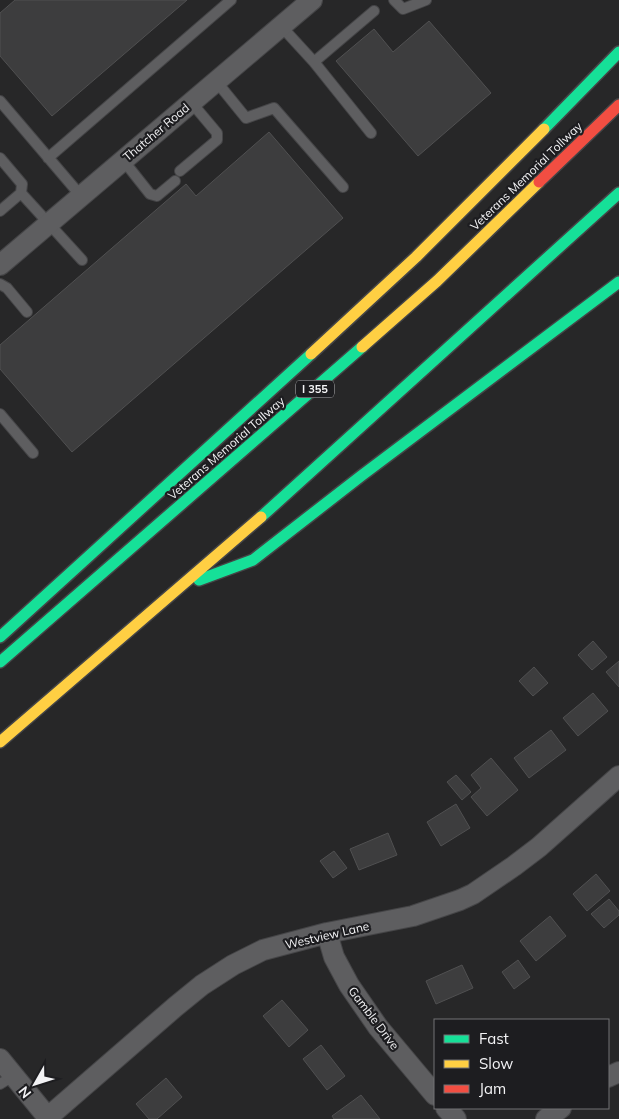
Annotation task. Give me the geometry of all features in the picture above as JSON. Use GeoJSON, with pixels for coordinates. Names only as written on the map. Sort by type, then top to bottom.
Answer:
{"type":"FeatureCollection","features":[{"type":"Feature","properties":{"kind":"highway"},"geometry":{"type":"LineString","coordinates":[[0,637],[387,284],[494,182],[619,52]]}},
{"type":"Feature","properties":{"kind":"highway","name":"Veterans Memorial Tollway"},"geometry":{"type":"LineString","coordinates":[[0,662],[257,440],[437,280],[619,105]]}},
{"type":"Feature","properties":{"kind":"highway"},"geometry":{"type":"LineString","coordinates":[[0,742],[182,587],[299,484],[619,193]]}},
{"type":"Feature","properties":{"kind":"highway"},"geometry":{"type":"LineString","coordinates":[[182,587],[253,560],[369,470],[619,282]]}},
{"type":"Feature","properties":{"kind":"street","name":"Thatcher Road"},"geometry":{"type":"LineString","coordinates":[[0,265],[312,0]]}},
{"type":"Feature","properties":{"kind":"street","name":"Westview Lane"},"geometry":{"type":"LineString","coordinates":[[48,1118],[202,985],[234,965],[263,950],[327,933],[413,916],[437,909],[473,894],[539,847],[619,776]]}},
{"type":"Feature","properties":{"kind":"street","name":"Gamble Drive"},"geometry":{"type":"LineString","coordinates":[[327,933],[334,957],[354,992],[378,1027],[434,1094]]}},
{"type":"Feature","properties":{"kind":"street"},"geometry":{"type":"LineString","coordinates":[[0,1060],[7,1080],[48,1118]]}},
{"type":"Feature","properties":{"kind":"street"},"geometry":{"type":"LineString","coordinates":[[447,1109],[456,1119]]}},
{"type":"Feature","properties":{"kind":"street"},"geometry":{"type":"LineString","coordinates":[[546,1119],[560,1109]]}},
{"type":"Feature","properties":{"kind":"lane"},"geometry":{"type":"LineString","coordinates":[[48,158],[231,0]]}},
{"type":"Feature","properties":{"kind":"lane"},"geometry":{"type":"LineString","coordinates":[[394,0],[403,9],[426,0]]}},
{"type":"Feature","properties":{"kind":"lane"},"geometry":{"type":"LineString","coordinates":[[314,62],[374,11]]}},
{"type":"Feature","properties":{"kind":"lane"},"geometry":{"type":"LineString","coordinates":[[282,26],[314,62],[371,133]]}},
{"type":"Feature","properties":{"kind":"lane"},"geometry":{"type":"LineString","coordinates":[[216,82],[246,118],[274,108],[343,187]]}},
{"type":"Feature","properties":{"kind":"lane"},"geometry":{"type":"LineString","coordinates":[[0,101],[81,196]]}},
{"type":"Feature","properties":{"kind":"lane"},"geometry":{"type":"LineString","coordinates":[[180,171],[216,140],[217,133],[191,102]]}},
{"type":"Feature","properties":{"kind":"lane"},"geometry":{"type":"LineString","coordinates":[[0,158],[22,184],[21,193],[0,211]]}},
{"type":"Feature","properties":{"kind":"lane"},"geometry":{"type":"LineString","coordinates":[[123,160],[150,194],[157,196],[176,181]]}},
{"type":"Feature","properties":{"kind":"lane"},"geometry":{"type":"LineString","coordinates":[[21,193],[82,260]]}},
{"type":"Feature","properties":{"kind":"lane"},"geometry":{"type":"LineString","coordinates":[[0,284],[7,288],[26,312]]}},
{"type":"Feature","properties":{"kind":"lane"},"geometry":{"type":"LineString","coordinates":[[0,414],[33,453]]}},
{"type":"Feature","properties":{"kind":"building"},"geometry":{"type":"Polygon","coordinates":[[[15,0],[187,0],[52,116],[0,56],[0,13],[15,0]]]}},
{"type":"Feature","properties":{"kind":"building"},"geometry":{"type":"Polygon","coordinates":[[[429,21],[491,93],[418,156],[336,61],[374,29],[393,52],[429,21]]]}},
{"type":"Feature","properties":{"kind":"building"},"geometry":{"type":"Polygon","coordinates":[[[269,132],[343,218],[72,452],[0,369],[0,345],[186,184],[196,196],[269,132]]]}},
{"type":"Feature","properties":{"kind":"building"},"geometry":{"type":"Polygon","coordinates":[[[593,641],[607,657],[592,670],[578,655],[593,641]]]}},
{"type":"Feature","properties":{"kind":"building"},"geometry":{"type":"Polygon","coordinates":[[[619,661],[619,687],[606,672],[619,661]]]}},
{"type":"Feature","properties":{"kind":"building"},"geometry":{"type":"Polygon","coordinates":[[[534,667],[548,683],[533,696],[519,681],[534,667]]]}},
{"type":"Feature","properties":{"kind":"building"},"geometry":{"type":"Polygon","coordinates":[[[593,693],[608,711],[578,736],[563,718],[593,693]]]}},
{"type":"Feature","properties":{"kind":"building"},"geometry":{"type":"Polygon","coordinates":[[[551,730],[566,750],[529,778],[514,758],[551,730]]]}},
{"type":"Feature","properties":{"kind":"building"},"geometry":{"type":"Polygon","coordinates":[[[491,758],[518,790],[487,816],[471,797],[481,788],[471,775],[491,758]]]}},
{"type":"Feature","properties":{"kind":"building"},"geometry":{"type":"Polygon","coordinates":[[[456,775],[471,792],[462,800],[447,782],[456,775]]]}},
{"type":"Feature","properties":{"kind":"building"},"geometry":{"type":"Polygon","coordinates":[[[456,804],[470,828],[441,846],[427,822],[456,804]]]}},
{"type":"Feature","properties":{"kind":"building"},"geometry":{"type":"Polygon","coordinates":[[[388,833],[397,855],[359,870],[350,849],[388,833]]]}},
{"type":"Feature","properties":{"kind":"building"},"geometry":{"type":"Polygon","coordinates":[[[334,851],[347,868],[333,878],[320,861],[334,851]]]}},
{"type":"Feature","properties":{"kind":"building"},"geometry":{"type":"Polygon","coordinates":[[[596,874],[610,891],[587,911],[573,894],[596,874]]]}},
{"type":"Feature","properties":{"kind":"building"},"geometry":{"type":"Polygon","coordinates":[[[609,899],[619,911],[619,915],[604,928],[591,914],[609,899]]]}},
{"type":"Feature","properties":{"kind":"building"},"geometry":{"type":"Polygon","coordinates":[[[550,916],[566,936],[536,961],[520,941],[550,916]]]}},
{"type":"Feature","properties":{"kind":"building"},"geometry":{"type":"Polygon","coordinates":[[[518,960],[530,977],[514,989],[502,972],[518,960]]]}},
{"type":"Feature","properties":{"kind":"building"},"geometry":{"type":"Polygon","coordinates":[[[462,965],[473,988],[436,1004],[426,981],[462,965]]]}},
{"type":"Feature","properties":{"kind":"building"},"geometry":{"type":"Polygon","coordinates":[[[282,1000],[308,1030],[289,1047],[263,1016],[282,1000]]]}},
{"type":"Feature","properties":{"kind":"building"},"geometry":{"type":"Polygon","coordinates":[[[321,1045],[345,1076],[327,1090],[303,1059],[321,1045]]]}},
{"type":"Feature","properties":{"kind":"building"},"geometry":{"type":"Polygon","coordinates":[[[166,1078],[182,1097],[157,1119],[149,1119],[136,1104],[166,1078]]]}},
{"type":"Feature","properties":{"kind":"building"},"geometry":{"type":"Polygon","coordinates":[[[361,1095],[380,1119],[334,1119],[332,1116],[361,1095]]]}},
{"type":"Feature","properties":{"kind":"traffic: fast"},"geometry":{"type":"LineString","coordinates":[[544,129],[619,52]]}},
{"type":"Feature","properties":{"kind":"traffic: fast"},"geometry":{"type":"LineString","coordinates":[[261,517],[619,193]]}},
{"type":"Feature","properties":{"kind":"traffic: fast"},"geometry":{"type":"LineString","coordinates":[[199,580],[253,560],[361,476],[619,282]]}},
{"type":"Feature","properties":{"kind":"traffic: fast"},"geometry":{"type":"LineString","coordinates":[[0,662],[362,347]]}},
{"type":"Feature","properties":{"kind":"traffic: fast"},"geometry":{"type":"LineString","coordinates":[[0,637],[311,354]]}},
{"type":"Feature","properties":{"kind":"traffic: slow"},"geometry":{"type":"LineString","coordinates":[[311,354],[416,257],[544,129]]}},
{"type":"Feature","properties":{"kind":"traffic: slow"},"geometry":{"type":"LineString","coordinates":[[362,347],[437,281],[539,182]]}},
{"type":"Feature","properties":{"kind":"traffic: slow"},"geometry":{"type":"LineString","coordinates":[[0,742],[261,517]]}},
{"type":"Feature","properties":{"kind":"traffic: jam"},"geometry":{"type":"LineString","coordinates":[[539,182],[619,105]]}}]}
